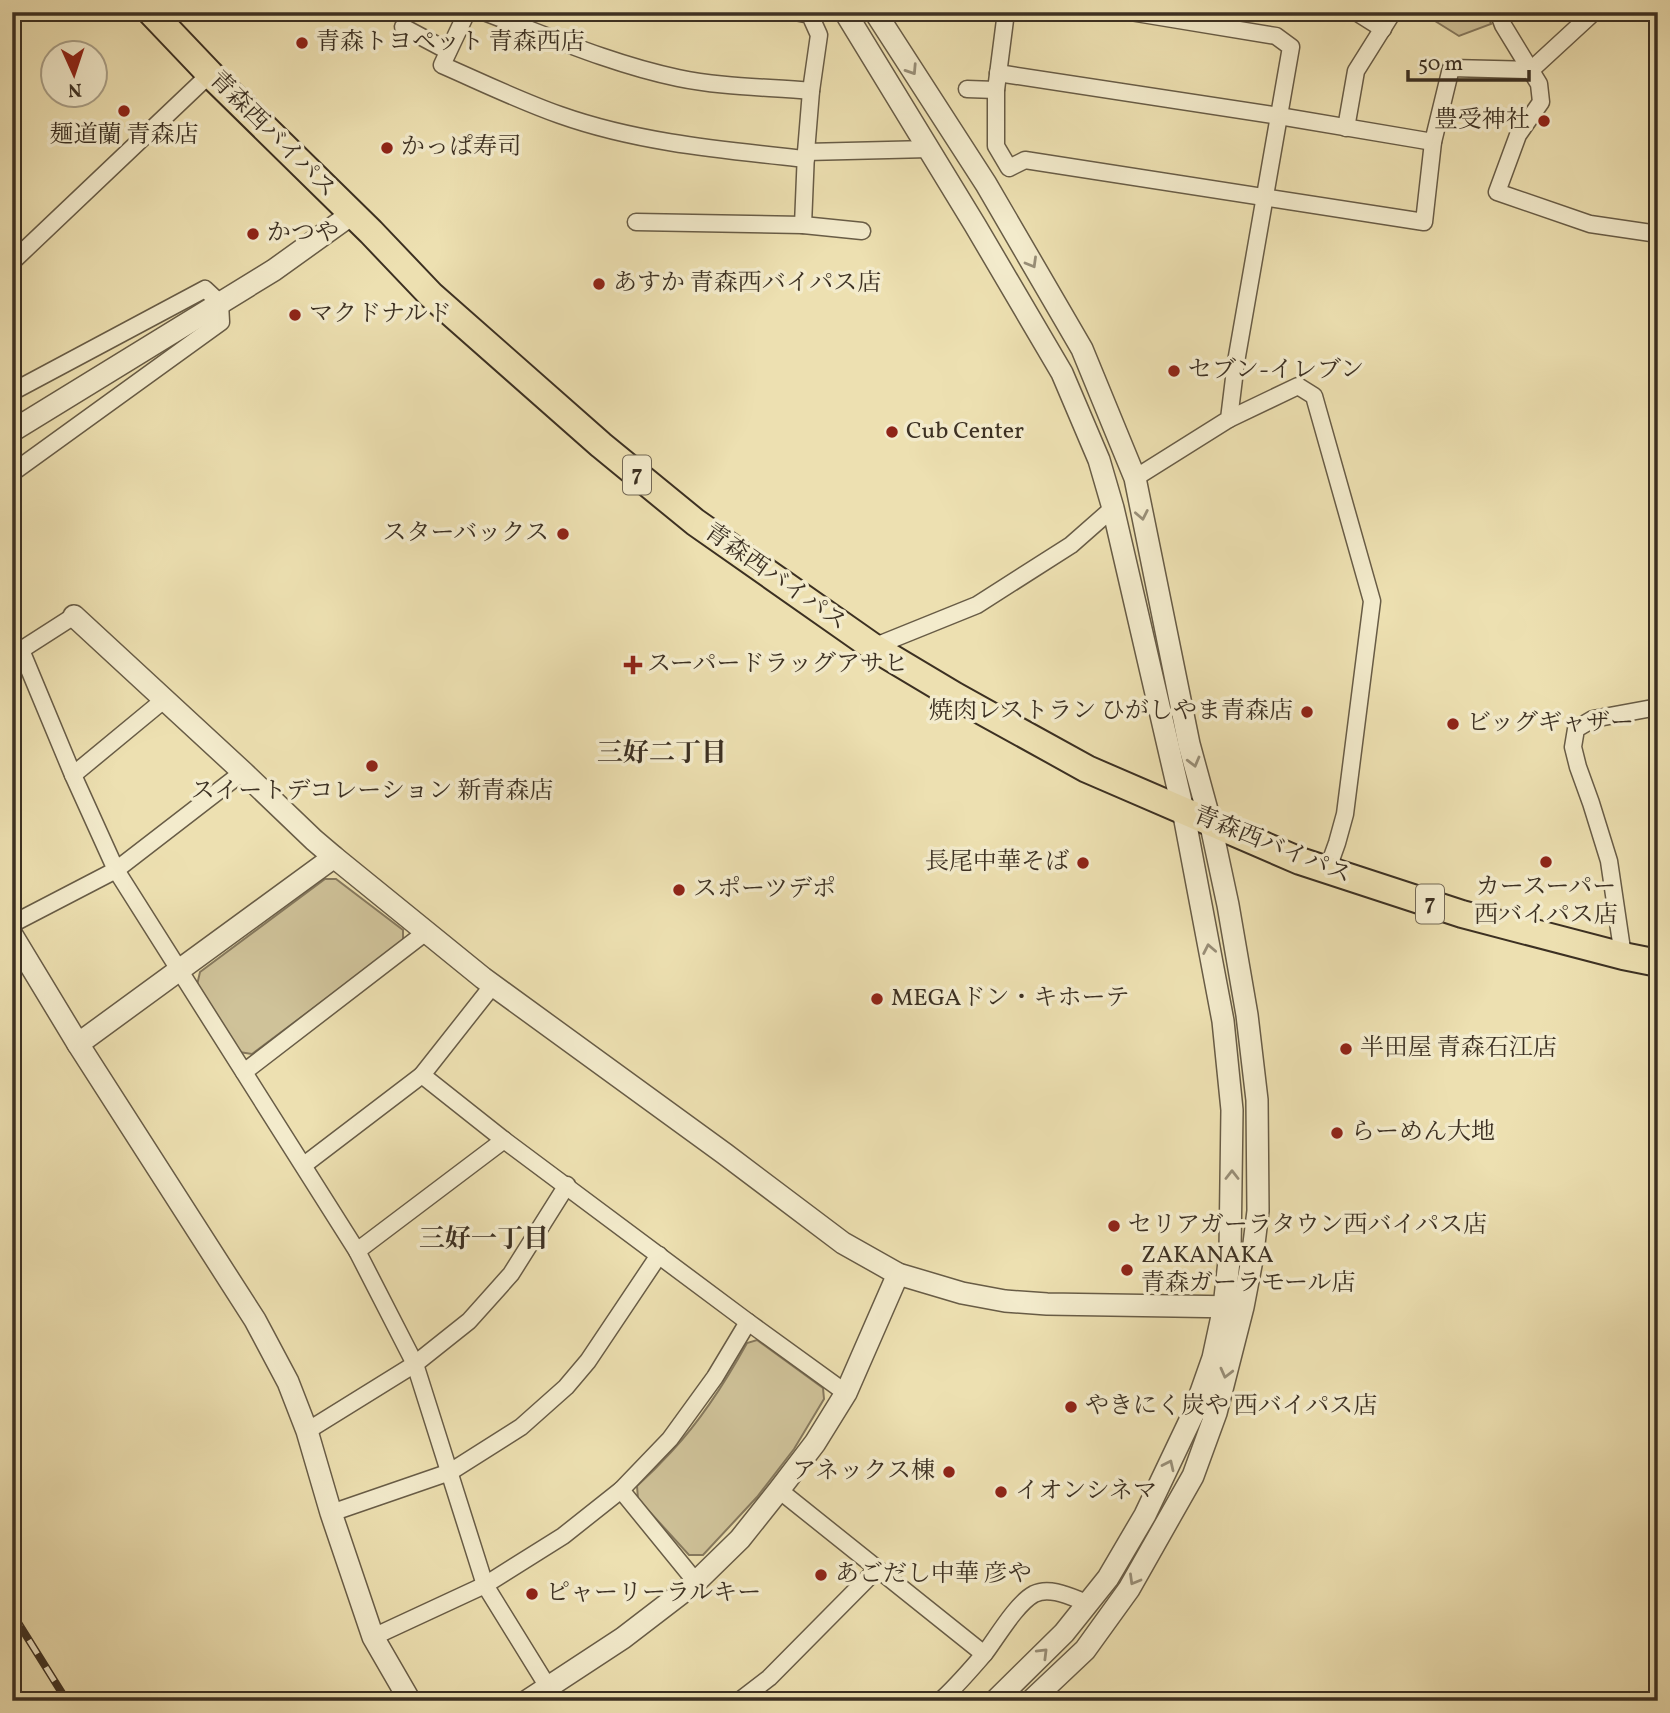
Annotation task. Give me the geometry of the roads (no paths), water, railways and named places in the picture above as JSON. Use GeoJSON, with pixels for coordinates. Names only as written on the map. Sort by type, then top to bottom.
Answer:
{"type":"FeatureCollection","features":[{"type":"Feature","properties":{"kind":"highway","name":"青森西バイパス"},"geometry":{"type":"LineString","coordinates":[[150,12],[431,295],[601,445],[695,523],[873,647],[1087,769],[1300,861],[1462,914],[1658,963]]}},
{"type":"Feature","properties":{"kind":"street"},"geometry":{"type":"LineString","coordinates":[[467,12],[442,65],[570,118],[658,141],[806,155],[929,149]]}},
{"type":"Feature","properties":{"kind":"street"},"geometry":{"type":"LineString","coordinates":[[484,12],[625,65],[679,79],[811,91]]}},
{"type":"Feature","properties":{"kind":"street"},"geometry":{"type":"LineString","coordinates":[[795,12],[810,15],[819,35],[811,91],[803,225]]}},
{"type":"Feature","properties":{"kind":"street"},"geometry":{"type":"LineString","coordinates":[[845,12],[1062,373],[1099,460],[1114,508],[1183,810],[1223,1021],[1233,1110],[1230,1240],[1234,1307],[1216,1413],[1193,1476],[1129,1589],[1085,1650],[1031,1701]]}},
{"type":"Feature","properties":{"kind":"street"},"geometry":{"type":"LineString","coordinates":[[875,12],[986,184],[1082,349],[1135,478],[1189,744],[1210,821],[1228,905],[1247,1015],[1257,1100],[1258,1211],[1252,1259],[1194,1412],[1145,1515],[1108,1578],[1064,1633],[995,1701]]}},
{"type":"Feature","properties":{"kind":"street"},"geometry":{"type":"LineString","coordinates":[[1006,12],[996,90],[996,146],[1009,168]]}},
{"type":"Feature","properties":{"kind":"street"},"geometry":{"type":"LineString","coordinates":[[1130,12],[1276,36],[1291,47],[1236,362],[1229,419]]}},
{"type":"Feature","properties":{"kind":"street"},"geometry":{"type":"LineString","coordinates":[[1356,12],[1383,29]]}},
{"type":"Feature","properties":{"kind":"street"},"geometry":{"type":"LineString","coordinates":[[1346,128],[1356,71],[1393,12]]}},
{"type":"Feature","properties":{"kind":"street"},"geometry":{"type":"LineString","coordinates":[[1498,12],[1539,84],[1541,102],[1518,135],[1497,192],[1590,224],[1658,234]]}},
{"type":"Feature","properties":{"kind":"street"},"geometry":{"type":"LineString","coordinates":[[986,184],[1025,160],[1424,222],[1433,142],[1451,68],[1531,70],[1594,12]]}},
{"type":"Feature","properties":{"kind":"street"},"geometry":{"type":"LineString","coordinates":[[403,27],[448,51]]}},
{"type":"Feature","properties":{"kind":"street"},"geometry":{"type":"LineString","coordinates":[[998,73],[1433,142]]}},
{"type":"Feature","properties":{"kind":"street"},"geometry":{"type":"LineString","coordinates":[[12,262],[209,74]]}},
{"type":"Feature","properties":{"kind":"street"},"geometry":{"type":"LineString","coordinates":[[967,89],[996,90]]}},
{"type":"Feature","properties":{"kind":"street"},"geometry":{"type":"LineString","coordinates":[[12,431],[274,270],[352,214]]}},
{"type":"Feature","properties":{"kind":"street"},"geometry":{"type":"LineString","coordinates":[[636,222],[803,225],[862,231]]}},
{"type":"Feature","properties":{"kind":"street"},"geometry":{"type":"LineString","coordinates":[[12,393],[205,289],[220,303],[221,322],[12,473]]}},
{"type":"Feature","properties":{"kind":"street"},"geometry":{"type":"LineString","coordinates":[[1135,478],[1229,419],[1298,386],[1314,396],[1372,601],[1345,814],[1327,871]]}},
{"type":"Feature","properties":{"kind":"street"},"geometry":{"type":"LineString","coordinates":[[873,647],[977,605],[1071,545],[1114,508]]}},
{"type":"Feature","properties":{"kind":"street"},"geometry":{"type":"LineString","coordinates":[[548,1687],[485,1586],[415,1364],[357,1251],[116,870],[73,775],[21,650],[74,616],[334,857],[493,985],[843,1243],[898,1273],[962,1293],[1005,1301],[1234,1307]]}},
{"type":"Feature","properties":{"kind":"street"},"geometry":{"type":"LineString","coordinates":[[73,775],[165,699]]}},
{"type":"Feature","properties":{"kind":"street"},"geometry":{"type":"LineString","coordinates":[[1623,956],[1609,861],[1573,747],[1576,729],[1593,719],[1658,707]]}},
{"type":"Feature","properties":{"kind":"street"},"geometry":{"type":"LineString","coordinates":[[12,924],[116,870],[243,772]]}},
{"type":"Feature","properties":{"kind":"street"},"geometry":{"type":"LineString","coordinates":[[78,1044],[334,857]]}},
{"type":"Feature","properties":{"kind":"street"},"geometry":{"type":"LineString","coordinates":[[244,1072],[426,932]]}},
{"type":"Feature","properties":{"kind":"street"},"geometry":{"type":"LineString","coordinates":[[12,936],[255,1320],[288,1382],[307,1431],[331,1513],[373,1637],[410,1701]]}},
{"type":"Feature","properties":{"kind":"street"},"geometry":{"type":"LineString","coordinates":[[304,1165],[422,1074],[493,985]]}},
{"type":"Feature","properties":{"kind":"street"},"geometry":{"type":"LineString","coordinates":[[422,1074],[504,1140],[846,1393]]}},
{"type":"Feature","properties":{"kind":"street"},"geometry":{"type":"LineString","coordinates":[[357,1251],[504,1140]]}},
{"type":"Feature","properties":{"kind":"street"},"geometry":{"type":"LineString","coordinates":[[307,1431],[415,1364],[469,1321],[511,1274],[567,1185]]}},
{"type":"Feature","properties":{"kind":"street"},"geometry":{"type":"LineString","coordinates":[[331,1513],[450,1472],[521,1427],[566,1387],[588,1361],[659,1255]]}},
{"type":"Feature","properties":{"kind":"street"},"geometry":{"type":"LineString","coordinates":[[527,1701],[624,1638],[696,1582],[740,1539],[815,1443],[846,1393],[898,1273]]}},
{"type":"Feature","properties":{"kind":"street"},"geometry":{"type":"LineString","coordinates":[[373,1637],[485,1586],[563,1536],[621,1490],[670,1439],[715,1377],[748,1322]]}},
{"type":"Feature","properties":{"kind":"street"},"geometry":{"type":"LineString","coordinates":[[621,1490],[696,1582]]}},
{"type":"Feature","properties":{"kind":"street"},"geometry":{"type":"LineString","coordinates":[[779,1490],[984,1654]]}},
{"type":"Feature","properties":{"kind":"street"},"geometry":{"type":"LineString","coordinates":[[739,1701],[769,1678],[877,1569]]}},
{"type":"Feature","properties":{"kind":"street"},"geometry":{"type":"LineString","coordinates":[[940,1701],[984,1654],[1023,1602],[1035,1593],[1064,1594],[1087,1603]]}},
{"type":"Feature","properties":{"kind":"railway"},"geometry":{"type":"LineString","coordinates":[[12,1613],[67,1701]]}},
{"type":"Feature","properties":{"kind":"place","name":"青森トヨペット 青森西店"},"geometry":{"type":"Point","coordinates":[302,43]}},
{"type":"Feature","properties":{"kind":"place","name":"麺道蘭 青森店"},"geometry":{"type":"Point","coordinates":[124,111]}},
{"type":"Feature","properties":{"kind":"place","name":"豊受神社"},"geometry":{"type":"Point","coordinates":[1544,121]}},
{"type":"Feature","properties":{"kind":"place","name":"かっぱ寿司"},"geometry":{"type":"Point","coordinates":[387,148]}},
{"type":"Feature","properties":{"kind":"place","name":"かつや"},"geometry":{"type":"Point","coordinates":[253,234]}},
{"type":"Feature","properties":{"kind":"place","name":"あすか 青森西バイパス店"},"geometry":{"type":"Point","coordinates":[599,284]}},
{"type":"Feature","properties":{"kind":"place","name":"マクドナルド"},"geometry":{"type":"Point","coordinates":[295,315]}},
{"type":"Feature","properties":{"kind":"place","name":"セブン-イレブン"},"geometry":{"type":"Point","coordinates":[1174,371]}},
{"type":"Feature","properties":{"kind":"place","name":"Cub Center"},"geometry":{"type":"Point","coordinates":[892,432]}},
{"type":"Feature","properties":{"kind":"place","name":"スターバックス"},"geometry":{"type":"Point","coordinates":[563,534]}},
{"type":"Feature","properties":{"kind":"place","name":"スーパードラッグアサヒ"},"geometry":{"type":"Point","coordinates":[633,665]}},
{"type":"Feature","properties":{"kind":"place","name":"焼肉レストラン ひがしやま青森店"},"geometry":{"type":"Point","coordinates":[1307,712]}},
{"type":"Feature","properties":{"kind":"place","name":"ビッグギャザー"},"geometry":{"type":"Point","coordinates":[1453,724]}},
{"type":"Feature","properties":{"kind":"place","name":"スイートデコレーション 新青森店"},"geometry":{"type":"Point","coordinates":[372,766]}},
{"type":"Feature","properties":{"kind":"place","name":"カースーパー 西バイパス店"},"geometry":{"type":"Point","coordinates":[1546,862]}},
{"type":"Feature","properties":{"kind":"place","name":"長尾中華そば"},"geometry":{"type":"Point","coordinates":[1083,863]}},
{"type":"Feature","properties":{"kind":"place","name":"スポーツデポ"},"geometry":{"type":"Point","coordinates":[679,890]}},
{"type":"Feature","properties":{"kind":"place","name":"MEGAドン・キホーテ"},"geometry":{"type":"Point","coordinates":[877,999]}},
{"type":"Feature","properties":{"kind":"place","name":"半田屋 青森石江店"},"geometry":{"type":"Point","coordinates":[1346,1049]}},
{"type":"Feature","properties":{"kind":"place","name":"らーめん大地"},"geometry":{"type":"Point","coordinates":[1337,1133]}},
{"type":"Feature","properties":{"kind":"place","name":"セリアガーラタウン西バイパス店"},"geometry":{"type":"Point","coordinates":[1114,1226]}},
{"type":"Feature","properties":{"kind":"place","name":"ZAKANAKA 青森ガーラモール店"},"geometry":{"type":"Point","coordinates":[1127,1270]}},
{"type":"Feature","properties":{"kind":"place","name":"やきにく炭や 西バイパス店"},"geometry":{"type":"Point","coordinates":[1071,1407]}},
{"type":"Feature","properties":{"kind":"place","name":"アネックス棟"},"geometry":{"type":"Point","coordinates":[949,1472]}},
{"type":"Feature","properties":{"kind":"place","name":"イオンシネマ"},"geometry":{"type":"Point","coordinates":[1001,1492]}},
{"type":"Feature","properties":{"kind":"place","name":"あごだし中華 彦や"},"geometry":{"type":"Point","coordinates":[821,1575]}},
{"type":"Feature","properties":{"kind":"place","name":"ピャーリーラルキー"},"geometry":{"type":"Point","coordinates":[532,1594]}},
{"type":"Feature","properties":{"kind":"district","name":"三好二丁目"},"geometry":{"type":"Point","coordinates":[662,754]}},
{"type":"Feature","properties":{"kind":"district","name":"三好一丁目"},"geometry":{"type":"Point","coordinates":[484,1240]}}]}
